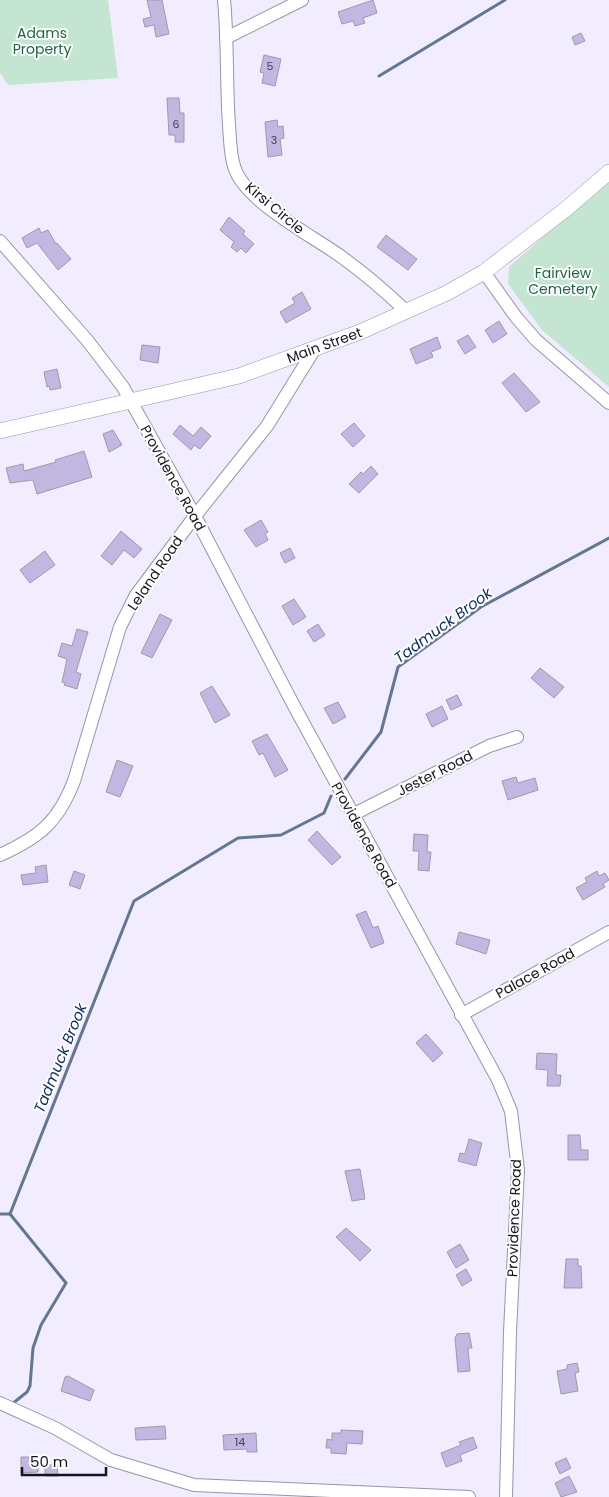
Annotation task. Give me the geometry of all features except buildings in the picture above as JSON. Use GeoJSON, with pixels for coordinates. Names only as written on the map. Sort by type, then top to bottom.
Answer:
{"type":"FeatureCollection","features":[{"type":"Feature","properties":{"kind":"main road","name":"Main Street"},"geometry":{"type":"LineString","coordinates":[[0,430],[239,376],[314,350],[447,293],[484,272],[506,257],[609,172]]}},
{"type":"Feature","properties":{"kind":"street","name":"Kirsi Circle"},"geometry":{"type":"LineString","coordinates":[[224,0],[231,154],[236,173],[252,193],[294,227],[341,256],[406,311]]}},
{"type":"Feature","properties":{"kind":"street"},"geometry":{"type":"LineString","coordinates":[[226,38],[302,0]]}},
{"type":"Feature","properties":{"kind":"street","name":"Providence Road"},"geometry":{"type":"LineString","coordinates":[[0,241],[87,340],[123,387],[195,516],[293,704],[498,1080],[508,1103],[517,1147],[518,1170],[510,1332],[506,1497]]}},
{"type":"Feature","properties":{"kind":"street"},"geometry":{"type":"LineString","coordinates":[[484,272],[516,317],[536,340],[609,403]]}},
{"type":"Feature","properties":{"kind":"street","name":"Leland Road"},"geometry":{"type":"LineString","coordinates":[[0,855],[38,834],[65,805],[120,628],[136,595],[195,516],[267,426],[314,350]]}},
{"type":"Feature","properties":{"kind":"street","name":"Jester Road"},"geometry":{"type":"LineString","coordinates":[[354,814],[488,746],[517,737]]}},
{"type":"Feature","properties":{"kind":"street","name":"Palace Road"},"geometry":{"type":"LineString","coordinates":[[462,1015],[609,932]]}},
{"type":"Feature","properties":{"kind":"street"},"geometry":{"type":"LineString","coordinates":[[0,1403],[55,1428],[111,1460],[194,1485],[469,1497]]}},
{"type":"Feature","properties":{"kind":"green space","name":"Adams Property"},"geometry":{"type":"Polygon","coordinates":[[[0,0],[108,0],[118,78],[8,85],[0,73],[0,0]]]}},
{"type":"Feature","properties":{"kind":"green space","name":"Fairview Cemetery"},"geometry":{"type":"Polygon","coordinates":[[[609,179],[609,387],[542,330],[508,284],[509,267],[609,179]]]}},
{"type":"Feature","properties":{"kind":"waterway"},"geometry":{"type":"LineString","coordinates":[[379,76],[505,0]]}},
{"type":"Feature","properties":{"kind":"waterway","name":"Tadmuck Brook"},"geometry":{"type":"LineString","coordinates":[[345,779],[381,732],[398,667],[481,607],[609,538]]}},
{"type":"Feature","properties":{"kind":"waterway","name":"Tadmuck Brook"},"geometry":{"type":"LineString","coordinates":[[12,1404],[27,1392],[30,1386],[33,1348],[41,1325],[66,1283],[10,1214],[134,901],[238,838],[281,835],[324,813],[331,796]]}},
{"type":"Feature","properties":{"kind":"waterway"},"geometry":{"type":"LineString","coordinates":[[0,1214],[10,1214]]}}]}
